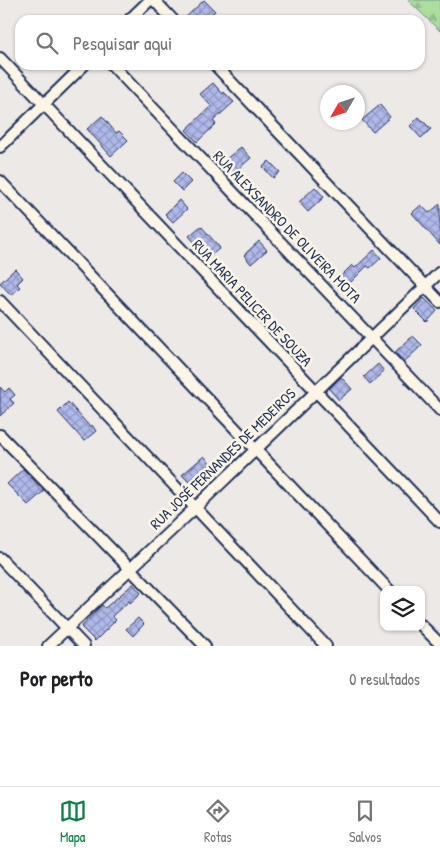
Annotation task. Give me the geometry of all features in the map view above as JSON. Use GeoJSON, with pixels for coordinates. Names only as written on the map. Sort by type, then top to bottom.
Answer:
{"type":"FeatureCollection","features":[{"type":"Feature","properties":{"kind":"street"},"geometry":{"type":"LineString","coordinates":[[135,15],[150,0]]}},
{"type":"Feature","properties":{"kind":"street"},"geometry":{"type":"LineString","coordinates":[[154,0],[168,15]]}},
{"type":"Feature","properties":{"kind":"street","name":"RUA MARIA PELICER DE SOUZA"},"geometry":{"type":"LineString","coordinates":[[0,58],[440,522]]}},
{"type":"Feature","properties":{"kind":"street"},"geometry":{"type":"LineString","coordinates":[[0,147],[79,70]]}},
{"type":"Feature","properties":{"kind":"street","name":"RUA ALEXSANDRO DE OLIVEIRA MOTA"},"geometry":{"type":"LineString","coordinates":[[117,70],[440,410]]}},
{"type":"Feature","properties":{"kind":"street"},"geometry":{"type":"LineString","coordinates":[[220,70],[440,302]]}},
{"type":"Feature","properties":{"kind":"street"},"geometry":{"type":"LineString","coordinates":[[0,180],[384,586]]}},
{"type":"Feature","properties":{"kind":"street","name":"RUA JOSÉ FERNANDES DE MEDEIROS"},"geometry":{"type":"LineString","coordinates":[[48,646],[195,508],[440,272]]}},
{"type":"Feature","properties":{"kind":"street"},"geometry":{"type":"LineString","coordinates":[[0,301],[326,646]]}},
{"type":"Feature","properties":{"kind":"street"},"geometry":{"type":"LineString","coordinates":[[0,434],[205,646]]}},
{"type":"Feature","properties":{"kind":"street"},"geometry":{"type":"LineString","coordinates":[[0,558],[84,646]]}},
{"type":"Feature","properties":{"kind":"street"},"geometry":{"type":"LineString","coordinates":[[425,628],[440,644]]}},
{"type":"Feature","properties":{"kind":"green space"},"geometry":{"type":"Polygon","coordinates":[[[408,0],[440,0],[440,31],[425,15],[408,0]]]}},
{"type":"Feature","properties":{"kind":"building"},"geometry":{"type":"Polygon","coordinates":[[[204,0],[215,11],[211,15],[188,15],[204,0]]]}},
{"type":"Feature","properties":{"kind":"building"},"geometry":{"type":"Polygon","coordinates":[[[213,83],[234,102],[213,121],[216,124],[197,142],[186,130],[211,106],[200,94],[213,83]]]}},
{"type":"Feature","properties":{"kind":"building"},"geometry":{"type":"Polygon","coordinates":[[[380,105],[390,117],[373,132],[365,123],[365,118],[380,105]]]}},
{"type":"Feature","properties":{"kind":"building"},"geometry":{"type":"Polygon","coordinates":[[[102,116],[116,133],[119,131],[128,140],[111,156],[87,129],[102,116]]]}},
{"type":"Feature","properties":{"kind":"building"},"geometry":{"type":"Polygon","coordinates":[[[419,117],[431,129],[421,138],[410,126],[419,117]]]}},
{"type":"Feature","properties":{"kind":"building"},"geometry":{"type":"Polygon","coordinates":[[[241,147],[251,158],[231,175],[221,163],[241,147]]]}},
{"type":"Feature","properties":{"kind":"building"},"geometry":{"type":"Polygon","coordinates":[[[269,161],[280,172],[273,178],[263,167],[269,161]]]}},
{"type":"Feature","properties":{"kind":"building"},"geometry":{"type":"Polygon","coordinates":[[[182,173],[191,182],[182,191],[173,182],[182,173]]]}},
{"type":"Feature","properties":{"kind":"building"},"geometry":{"type":"Polygon","coordinates":[[[315,187],[324,197],[308,212],[299,202],[315,187]]]}},
{"type":"Feature","properties":{"kind":"building"},"geometry":{"type":"Polygon","coordinates":[[[179,200],[187,209],[173,222],[165,214],[179,200]]]}},
{"type":"Feature","properties":{"kind":"building"},"geometry":{"type":"Polygon","coordinates":[[[440,204],[440,245],[412,213],[421,205],[429,213],[440,204]]]}},
{"type":"Feature","properties":{"kind":"building"},"geometry":{"type":"Polygon","coordinates":[[[201,226],[220,248],[208,258],[189,236],[201,226]]]}},
{"type":"Feature","properties":{"kind":"building"},"geometry":{"type":"Polygon","coordinates":[[[259,241],[267,250],[251,264],[244,255],[259,241]]]}},
{"type":"Feature","properties":{"kind":"building"},"geometry":{"type":"Polygon","coordinates":[[[374,250],[381,258],[370,268],[367,266],[347,286],[339,278],[352,265],[355,268],[374,250]]]}},
{"type":"Feature","properties":{"kind":"building"},"geometry":{"type":"Polygon","coordinates":[[[15,269],[23,278],[17,284],[20,287],[11,295],[0,283],[15,269]]]}},
{"type":"Feature","properties":{"kind":"building"},"geometry":{"type":"Polygon","coordinates":[[[424,298],[437,311],[427,322],[414,309],[424,298]]]}},
{"type":"Feature","properties":{"kind":"building"},"geometry":{"type":"Polygon","coordinates":[[[413,336],[422,345],[404,362],[395,352],[413,336]]]}},
{"type":"Feature","properties":{"kind":"building"},"geometry":{"type":"Polygon","coordinates":[[[378,364],[384,371],[370,384],[364,377],[378,364]]]}},
{"type":"Feature","properties":{"kind":"building"},"geometry":{"type":"Polygon","coordinates":[[[341,377],[352,389],[339,400],[329,389],[341,377]]]}},
{"type":"Feature","properties":{"kind":"building"},"geometry":{"type":"Polygon","coordinates":[[[0,387],[5,392],[9,388],[15,395],[10,399],[14,403],[0,416],[0,387]]]}},
{"type":"Feature","properties":{"kind":"building"},"geometry":{"type":"Polygon","coordinates":[[[68,402],[90,427],[92,425],[96,431],[84,441],[58,412],[68,402]]]}},
{"type":"Feature","properties":{"kind":"building"},"geometry":{"type":"Polygon","coordinates":[[[204,456],[211,464],[189,482],[182,475],[204,456]]]}},
{"type":"Feature","properties":{"kind":"building"},"geometry":{"type":"Polygon","coordinates":[[[23,469],[44,491],[28,505],[7,484],[23,469]]]}},
{"type":"Feature","properties":{"kind":"building"},"geometry":{"type":"Polygon","coordinates":[[[133,584],[141,593],[112,616],[116,620],[95,641],[81,627],[102,605],[105,608],[133,584]]]}},
{"type":"Feature","properties":{"kind":"building"},"geometry":{"type":"Polygon","coordinates":[[[138,618],[144,624],[133,636],[126,629],[138,618]]]}}]}
